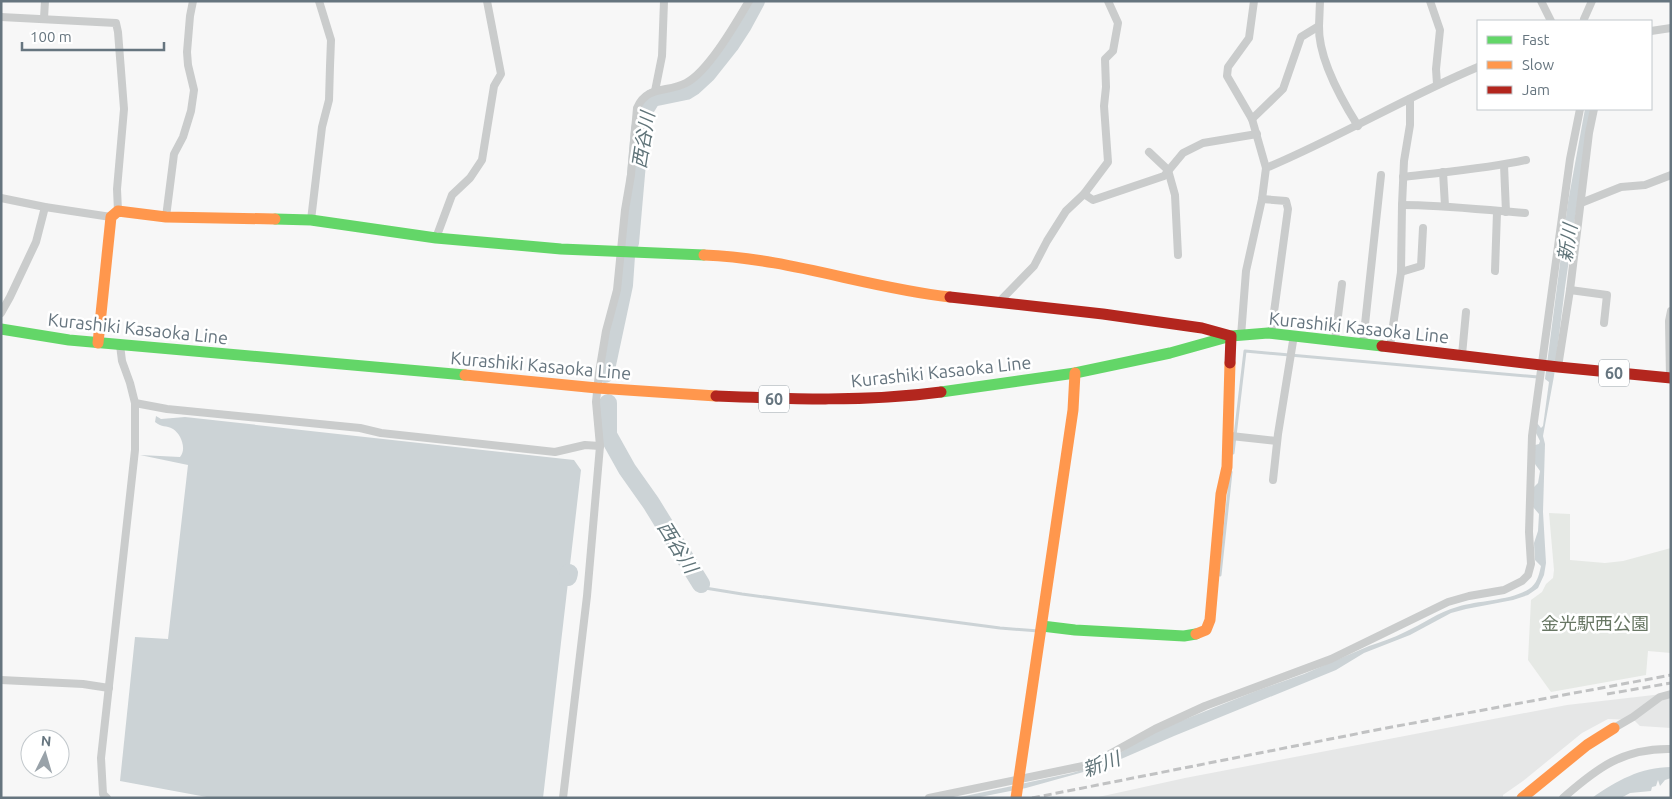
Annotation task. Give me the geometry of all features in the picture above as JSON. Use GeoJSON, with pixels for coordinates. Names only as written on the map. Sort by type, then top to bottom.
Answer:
{"type":"FeatureCollection","features":[{"type":"Feature","properties":{"kind":"street"},"geometry":{"type":"LineString","coordinates":[[44,18],[45,1]]}},
{"type":"Feature","properties":{"kind":"street"},"geometry":{"type":"LineString","coordinates":[[166,217],[174,154],[183,137],[191,111],[194,90],[187,52],[193,1]]}},
{"type":"Feature","properties":{"kind":"street"},"geometry":{"type":"LineString","coordinates":[[311,220],[322,127],[329,100],[330,74],[331,40],[318,1]]}},
{"type":"Feature","properties":{"kind":"street"},"geometry":{"type":"LineString","coordinates":[[436,238],[452,195],[470,178],[482,160],[494,86],[501,74],[487,1]]}},
{"type":"Feature","properties":{"kind":"street"},"geometry":{"type":"LineString","coordinates":[[655,91],[662,56],[664,1]]}},
{"type":"Feature","properties":{"kind":"street"},"geometry":{"type":"LineString","coordinates":[[563,798],[587,596],[600,446],[596,402],[597,388],[606,331],[617,290],[637,108],[641,98],[655,91],[686,83],[698,73],[729,34],[749,1]]}},
{"type":"Feature","properties":{"kind":"street"},"geometry":{"type":"LineString","coordinates":[[998,303],[1034,266],[1066,211],[1084,194],[1108,162],[1104,106],[1106,88],[1105,59],[1113,51],[1118,23],[1108,1]]}},
{"type":"Feature","properties":{"kind":"street"},"geometry":{"type":"LineString","coordinates":[[1041,630],[1184,636],[1199,634],[1206,630],[1210,620],[1221,494],[1234,436],[1236,336],[1246,271],[1262,199],[1266,168],[1252,119],[1227,76],[1228,67],[1248,38],[1254,1]]}},
{"type":"Feature","properties":{"kind":"street"},"geometry":{"type":"LineString","coordinates":[[1320,1],[1319,26],[1323,51],[1340,98],[1358,126]]}},
{"type":"Feature","properties":{"kind":"street"},"geometry":{"type":"LineString","coordinates":[[1430,1],[1440,30],[1436,68],[1437,84]]}},
{"type":"Feature","properties":{"kind":"street"},"geometry":{"type":"LineString","coordinates":[[1541,1],[1550,20]]}},
{"type":"Feature","properties":{"kind":"street"},"geometry":{"type":"LineString","coordinates":[[1583,20],[1592,1]]}},
{"type":"Feature","properties":{"kind":"street"},"geometry":{"type":"LineString","coordinates":[[1,18],[44,18],[116,23],[124,109],[115,214],[98,343]]}},
{"type":"Feature","properties":{"kind":"street"},"geometry":{"type":"LineString","coordinates":[[1252,119],[1283,89],[1301,37],[1319,26]]}},
{"type":"Feature","properties":{"kind":"street"},"geometry":{"type":"LineString","coordinates":[[1652,31],[1671,28]]}},
{"type":"Feature","properties":{"kind":"street"},"geometry":{"type":"LineString","coordinates":[[1266,168],[1308,151],[1437,84],[1477,67]]}},
{"type":"Feature","properties":{"kind":"street"},"geometry":{"type":"LineString","coordinates":[[1390,346],[1402,272],[1403,177],[1410,125],[1410,99]]}},
{"type":"Feature","properties":{"kind":"street"},"geometry":{"type":"LineString","coordinates":[[929,798],[1083,766],[1099,760],[1155,729],[1205,706],[1332,659],[1448,602],[1504,590],[1522,581],[1528,574],[1531,564],[1529,532],[1532,436],[1570,160],[1580,110]]}},
{"type":"Feature","properties":{"kind":"street"},"geometry":{"type":"LineString","coordinates":[[1558,367],[1570,290],[1589,133],[1594,110]]}},
{"type":"Feature","properties":{"kind":"street"},"geometry":{"type":"LineString","coordinates":[[1084,194],[1093,200],[1164,176],[1183,153],[1203,143],[1257,134]]}},
{"type":"Feature","properties":{"kind":"street"},"geometry":{"type":"LineString","coordinates":[[1149,152],[1168,170],[1175,195],[1178,255]]}},
{"type":"Feature","properties":{"kind":"street"},"geometry":{"type":"LineString","coordinates":[[1403,177],[1504,165],[1526,160]]}},
{"type":"Feature","properties":{"kind":"street"},"geometry":{"type":"LineString","coordinates":[[1504,165],[1506,212]]}},
{"type":"Feature","properties":{"kind":"street"},"geometry":{"type":"LineString","coordinates":[[1443,172],[1445,206]]}},
{"type":"Feature","properties":{"kind":"street"},"geometry":{"type":"LineString","coordinates":[[1363,342],[1381,175]]}},
{"type":"Feature","properties":{"kind":"street"},"geometry":{"type":"LineString","coordinates":[[1581,203],[1621,187],[1645,185],[1671,175]]}},
{"type":"Feature","properties":{"kind":"street"},"geometry":{"type":"LineString","coordinates":[[1,198],[45,207],[115,214],[311,220],[436,238],[560,249],[729,256],[778,263],[920,292],[998,303],[1053,307],[1202,328],[1236,336]]}},
{"type":"Feature","properties":{"kind":"street"},"geometry":{"type":"LineString","coordinates":[[1262,199],[1286,201],[1288,209],[1271,334]]}},
{"type":"Feature","properties":{"kind":"street"},"geometry":{"type":"LineString","coordinates":[[1402,205],[1445,206],[1525,213]]}},
{"type":"Feature","properties":{"kind":"street"},"geometry":{"type":"LineString","coordinates":[[1,313],[36,242],[45,207]]}},
{"type":"Feature","properties":{"kind":"street"},"geometry":{"type":"LineString","coordinates":[[1495,271],[1497,212]]}},
{"type":"Feature","properties":{"kind":"street"},"geometry":{"type":"LineString","coordinates":[[1402,272],[1421,266],[1423,228]]}},
{"type":"Feature","properties":{"kind":"street"},"geometry":{"type":"LineString","coordinates":[[1335,340],[1342,284]]}},
{"type":"Feature","properties":{"kind":"street"},"geometry":{"type":"LineString","coordinates":[[1570,290],[1607,295],[1604,323]]}},
{"type":"Feature","properties":{"kind":"street"},"geometry":{"type":"LineString","coordinates":[[1670,378],[1669,321],[1671,311]]}},
{"type":"Feature","properties":{"kind":"street"},"geometry":{"type":"LineString","coordinates":[[1462,355],[1466,312]]}},
{"type":"Feature","properties":{"kind":"street","name":"Kurashiki Kasaoka Line"},"geometry":{"type":"LineString","coordinates":[[1,329],[98,343],[597,388],[752,398],[860,398],[920,395],[1075,373],[1170,353],[1236,336],[1271,334],[1363,342],[1558,367],[1670,378]]}},
{"type":"Feature","properties":{"kind":"street"},"geometry":{"type":"LineString","coordinates":[[1273,480],[1290,351],[1294,335]]}},
{"type":"Feature","properties":{"kind":"street"},"geometry":{"type":"LineString","coordinates":[[107,798],[103,794],[101,758],[135,450],[134,403],[122,361],[120,345]]}},
{"type":"Feature","properties":{"kind":"street"},"geometry":{"type":"LineString","coordinates":[[1016,798],[1072,410],[1075,373]]}},
{"type":"Feature","properties":{"kind":"street"},"geometry":{"type":"LineString","coordinates":[[134,403],[167,410],[360,428],[555,452],[585,445],[600,446]]}},
{"type":"Feature","properties":{"kind":"street"},"geometry":{"type":"LineString","coordinates":[[1234,436],[1277,441]]}},
{"type":"Feature","properties":{"kind":"street"},"geometry":{"type":"LineString","coordinates":[[1,680],[83,684],[109,688]]}},
{"type":"Feature","properties":{"kind":"street"},"geometry":{"type":"LineString","coordinates":[[1522,798],[1587,745],[1633,717],[1660,697],[1671,694]]}},
{"type":"Feature","properties":{"kind":"street"},"geometry":{"type":"LineString","coordinates":[[1563,798],[1583,780],[1619,757],[1641,751],[1671,749]]}},
{"type":"Feature","properties":{"kind":"shaded area"},"geometry":{"type":"Polygon","coordinates":[[[1671,693],[1671,728],[1640,726],[1634,720],[1608,719],[1582,733],[1503,795],[1503,798],[1094,798],[1185,778],[1567,705],[1671,693]]]}},
{"type":"Feature","properties":{"kind":"green space","name":"金光駅西公園"},"geometry":{"type":"Polygon","coordinates":[[[1549,513],[1570,514],[1570,560],[1605,563],[1623,561],[1671,548],[1671,653],[1648,651],[1646,675],[1551,692],[1528,660],[1531,600],[1542,592],[1546,584],[1553,578],[1549,513]]]}},
{"type":"Feature","properties":{"kind":"water","name":"新川"},"geometry":{"type":"Polygon","coordinates":[[[1585,110],[1591,110],[1554,376],[1543,436],[1545,444],[1543,512],[1546,563],[1544,575],[1538,588],[1528,595],[1513,600],[1451,613],[1410,635],[1364,653],[1336,670],[1105,766],[1026,788],[975,798],[956,798],[1072,773],[1104,763],[1153,732],[1304,674],[1396,636],[1450,609],[1513,596],[1534,585],[1541,566],[1535,560],[1534,543],[1538,531],[1539,514],[1533,507],[1534,487],[1538,483],[1540,471],[1535,464],[1535,445],[1539,444],[1540,441],[1536,433],[1537,423],[1541,428],[1543,426],[1549,382],[1545,379],[1568,202],[1585,110]]]}},
{"type":"Feature","properties":{"kind":"water"},"geometry":{"type":"Polygon","coordinates":[[[156,416],[161,419],[185,417],[574,460],[581,470],[543,798],[212,798],[120,781],[135,637],[168,639],[188,465],[140,455],[180,457],[182,454],[183,446],[178,434],[173,429],[155,422],[156,416]]]}},
{"type":"Feature","properties":{"kind":"water"},"geometry":{"type":"Polygon","coordinates":[[[1671,767],[1671,778],[1665,780],[1660,786],[1658,780],[1656,786],[1652,787],[1651,791],[1630,793],[1621,798],[1592,798],[1610,786],[1639,772],[1671,767]]]}},
{"type":"Feature","properties":{"kind":"waterway","name":"西谷川"},"geometry":{"type":"LineString","coordinates":[[630,243],[640,129],[644,111],[652,98],[686,91],[707,74],[730,45],[756,1]]}},
{"type":"Feature","properties":{"kind":"waterway","name":"西谷川"},"geometry":{"type":"LineString","coordinates":[[605,374],[624,285],[626,256]]}},
{"type":"Feature","properties":{"kind":"waterway"},"geometry":{"type":"LineString","coordinates":[[1233,453],[1245,351],[1538,377]]}},
{"type":"Feature","properties":{"kind":"waterway","name":"西谷川"},"geometry":{"type":"LineString","coordinates":[[608,403],[608,435],[627,469],[651,503],[701,584]]}},
{"type":"Feature","properties":{"kind":"waterway"},"geometry":{"type":"LineString","coordinates":[[1220,575],[1231,472]]}},
{"type":"Feature","properties":{"kind":"waterway"},"geometry":{"type":"LineString","coordinates":[[568,577],[569,573]]}},
{"type":"Feature","properties":{"kind":"waterway"},"geometry":{"type":"LineString","coordinates":[[701,584],[705,588],[742,594],[1000,628],[1039,631]]}},
{"type":"Feature","properties":{"kind":"railway"},"geometry":{"type":"LineString","coordinates":[[1032,798],[1376,730],[1671,675]]}},
{"type":"Feature","properties":{"kind":"railway"},"geometry":{"type":"LineString","coordinates":[[1607,694],[1671,683]]}},
{"type":"Feature","properties":{"kind":"traffic: fast"},"geometry":{"type":"LineString","coordinates":[[275,219],[311,220],[436,238],[561,249],[704,255]]}},
{"type":"Feature","properties":{"kind":"traffic: fast"},"geometry":{"type":"LineString","coordinates":[[1,329],[69,340],[465,375]]}},
{"type":"Feature","properties":{"kind":"traffic: fast"},"geometry":{"type":"LineString","coordinates":[[941,392],[1075,373],[1170,353],[1231,336],[1268,333],[1382,346]]}},
{"type":"Feature","properties":{"kind":"traffic: fast"},"geometry":{"type":"LineString","coordinates":[[1042,626],[1075,630],[1184,636],[1196,634]]}},
{"type":"Feature","properties":{"kind":"traffic: slow"},"geometry":{"type":"LineString","coordinates":[[98,343],[111,217],[118,211],[166,217],[275,219]]}},
{"type":"Feature","properties":{"kind":"traffic: slow"},"geometry":{"type":"LineString","coordinates":[[704,255],[735,257],[797,267],[919,293],[950,297]]}},
{"type":"Feature","properties":{"kind":"traffic: slow"},"geometry":{"type":"LineString","coordinates":[[1196,634],[1206,630],[1210,620],[1221,494],[1227,467],[1230,363]]}},
{"type":"Feature","properties":{"kind":"traffic: slow"},"geometry":{"type":"LineString","coordinates":[[1016,798],[1073,410],[1075,373]]}},
{"type":"Feature","properties":{"kind":"traffic: slow"},"geometry":{"type":"LineString","coordinates":[[465,375],[597,388],[716,396]]}},
{"type":"Feature","properties":{"kind":"traffic: slow"},"geometry":{"type":"LineString","coordinates":[[1522,798],[1587,745],[1614,728]]}},
{"type":"Feature","properties":{"kind":"traffic: jam"},"geometry":{"type":"LineString","coordinates":[[950,297],[1103,314],[1202,328],[1231,336],[1230,363]]}},
{"type":"Feature","properties":{"kind":"traffic: jam"},"geometry":{"type":"LineString","coordinates":[[1382,346],[1558,367],[1671,378]]}},
{"type":"Feature","properties":{"kind":"traffic: jam"},"geometry":{"type":"LineString","coordinates":[[716,396],[800,399],[857,398],[941,392]]}}]}
